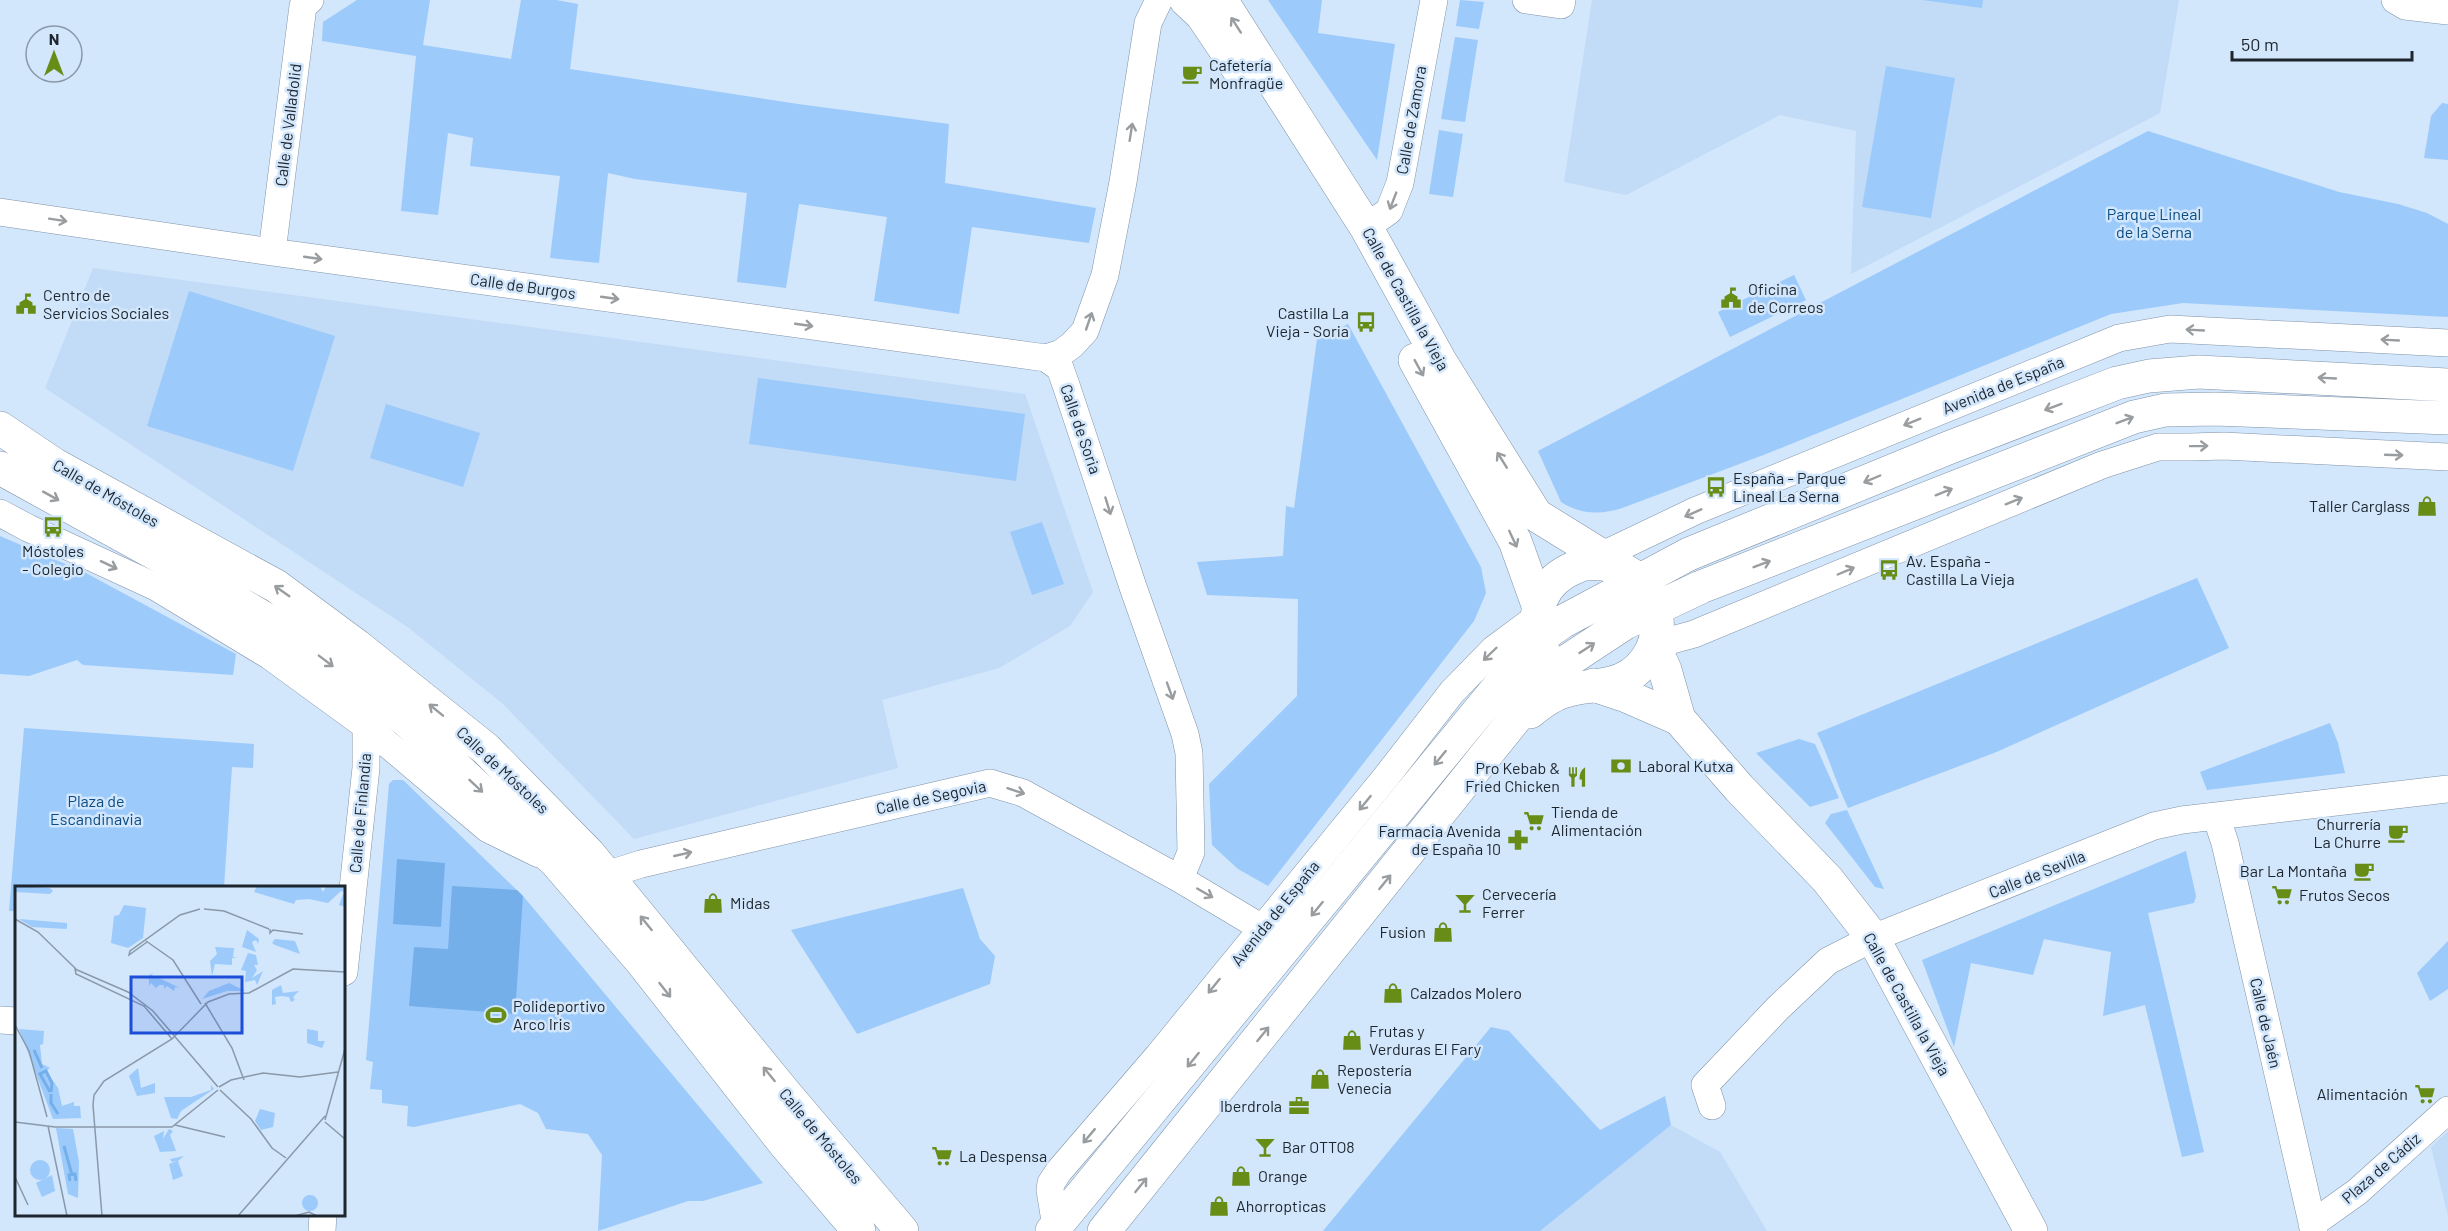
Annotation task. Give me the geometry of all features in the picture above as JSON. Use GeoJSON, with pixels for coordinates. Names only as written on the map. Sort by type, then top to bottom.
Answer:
{"type":"FeatureCollection","features":[{"type":"Feature","properties":{"kind":"main road","name":"Calle de Castilla la Vieja"},"geometry":{"type":"LineString","coordinates":[[1186,0],[1202,15],[1292,148],[1348,239],[1515,541],[1537,621]]}},
{"type":"Feature","properties":{"kind":"main road","name":"Calle de Castilla la Vieja"},"geometry":{"type":"LineString","coordinates":[[1221,0],[1366,227],[1440,361],[1536,515],[1612,567]]}},
{"type":"Feature","properties":{"kind":"main road","name":"Avenida de España"},"geometry":{"type":"LineString","coordinates":[[1054,1229],[1537,621],[1551,583],[1561,574],[1689,555],[1948,448],[2117,383],[2138,378],[2199,372],[2448,385]]}},
{"type":"Feature","properties":{"kind":"main road"},"geometry":{"type":"LineString","coordinates":[[1104,1231],[1555,669],[1625,624],[1701,587],[2133,417],[2165,410],[2215,409],[2448,418]]}},
{"type":"Feature","properties":{"kind":"main road","name":"Calle de Móstoles"},"geometry":{"type":"LineString","coordinates":[[0,428],[55,465],[276,586],[357,646],[486,749],[589,854],[784,1092],[902,1231]]}},
{"type":"Feature","properties":{"kind":"main road","name":"Calle de Móstoles"},"geometry":{"type":"LineString","coordinates":[[0,468],[169,561],[290,634],[407,721],[556,862],[642,962],[785,1144],[859,1231]]}},
{"type":"Feature","properties":{"kind":"main road","name":"Avenida de España"},"geometry":{"type":"LineString","coordinates":[[1537,621],[1562,622],[1612,567]]}},
{"type":"Feature","properties":{"kind":"main road"},"geometry":{"type":"LineString","coordinates":[[1504,735],[1542,703],[1564,691],[1609,684],[1624,679],[1647,659],[1654,645],[1658,627],[1656,609],[1650,593],[1612,567]]}},
{"type":"Feature","properties":{"kind":"main road"},"geometry":{"type":"LineString","coordinates":[[1537,621],[1544,655],[1555,669],[1567,677],[1594,685]]}},
{"type":"Feature","properties":{"kind":"main road","name":"Calle de Castilla la Vieja"},"geometry":{"type":"LineString","coordinates":[[1654,645],[1665,670],[1679,719],[1739,788],[1827,879],[1873,938],[2031,1231]]}},
{"type":"Feature","properties":{"kind":"main road","name":"Calle de Castilla la Vieja"},"geometry":{"type":"LineString","coordinates":[[1594,685],[1624,695],[1679,719]]}},
{"type":"Feature","properties":{"kind":"street","name":"Calle de Valladolid"},"geometry":{"type":"LineString","coordinates":[[272,252],[303,6],[310,0]]}},
{"type":"Feature","properties":{"kind":"street"},"geometry":{"type":"LineString","coordinates":[[1046,357],[1061,353],[1085,332],[1105,275],[1123,182],[1148,23],[1159,0]]}},
{"type":"Feature","properties":{"kind":"street","name":"Calle de Zamora"},"geometry":{"type":"LineString","coordinates":[[1366,227],[1389,211],[1400,183],[1434,0]]}},
{"type":"Feature","properties":{"kind":"street"},"geometry":{"type":"LineString","coordinates":[[1526,0],[1561,5],[1562,0]]}},
{"type":"Feature","properties":{"kind":"street"},"geometry":{"type":"LineString","coordinates":[[2395,0],[2405,6],[2448,11]]}},
{"type":"Feature","properties":{"kind":"street","name":"Calle de Burgos"},"geometry":{"type":"LineString","coordinates":[[0,212],[272,252],[1046,357]]}},
{"type":"Feature","properties":{"kind":"street","name":"Avenida de España"},"geometry":{"type":"LineString","coordinates":[[1612,567],[1695,511],[2119,338],[2170,329],[2448,343]]}},
{"type":"Feature","properties":{"kind":"street","name":"Calle de Soria"},"geometry":{"type":"LineString","coordinates":[[1046,357],[1059,368],[1068,388],[1133,587],[1185,734],[1189,753],[1191,852],[1180,879]]}},
{"type":"Feature","properties":{"kind":"street"},"geometry":{"type":"LineString","coordinates":[[1654,645],[1694,634],[2102,465],[2158,447],[2224,446],[2448,457]]}},
{"type":"Feature","properties":{"kind":"street","name":"Calle de Móstoles"},"geometry":{"type":"LineString","coordinates":[[0,513],[156,587],[270,656],[366,726],[488,829],[556,862]]}},
{"type":"Feature","properties":{"kind":"street","name":"Avenida de España"},"geometry":{"type":"LineString","coordinates":[[1054,1229],[1050,1190],[1051,1183],[1059,1171],[1386,777],[1452,692],[1494,649],[1537,621]]}},
{"type":"Feature","properties":{"kind":"street"},"geometry":{"type":"LineString","coordinates":[[1679,719],[1675,681],[1678,654],[1683,643],[1694,634]]}},
{"type":"Feature","properties":{"kind":"street","name":"Calle de Finlandia"},"geometry":{"type":"LineString","coordinates":[[345,963],[366,768],[366,726]]}},
{"type":"Feature","properties":{"kind":"street","name":"Calle de Segovia"},"geometry":{"type":"LineString","coordinates":[[606,875],[641,864],[990,783],[1023,793],[1180,879],[1262,928]]}},
{"type":"Feature","properties":{"kind":"street","name":"Calle de Sevilla"},"geometry":{"type":"LineString","coordinates":[[1712,1106],[1705,1085],[1754,1033],[1828,961],[1873,938],[2154,826],[2182,820],[2448,789]]}},
{"type":"Feature","properties":{"kind":"street","name":"Calle de Jaén"},"geometry":{"type":"LineString","coordinates":[[2216,816],[2225,843],[2313,1228]]}},
{"type":"Feature","properties":{"kind":"street"},"geometry":{"type":"LineString","coordinates":[[0,1020],[15,1021]]}},
{"type":"Feature","properties":{"kind":"street","name":"Plaza de Cádiz"},"geometry":{"type":"LineString","coordinates":[[2313,1228],[2357,1192],[2448,1110]]}},
{"type":"Feature","properties":{"kind":"street"},"geometry":{"type":"LineString","coordinates":[[322,1231],[323,1216]]}},
{"type":"Feature","properties":{"kind":"shaded area"},"geometry":{"type":"Polygon","coordinates":[[[1592,0],[2179,0],[2160,113],[1851,274],[1856,131],[1780,115],[1626,195],[1564,182],[1592,0]]]}},
{"type":"Feature","properties":{"kind":"shaded area"},"geometry":{"type":"Polygon","coordinates":[[[93,268],[1025,394],[1093,592],[1070,626],[999,668],[882,700],[898,768],[634,839],[503,704],[409,628],[45,388],[93,268]]]}},
{"type":"Feature","properties":{"kind":"shaded area"},"geometry":{"type":"Polygon","coordinates":[[[397,859],[445,863],[441,927],[393,924],[397,859]]]}},
{"type":"Feature","properties":{"kind":"shaded area"},"geometry":{"type":"Polygon","coordinates":[[[452,886],[517,890],[523,896],[515,1014],[409,1006],[414,947],[448,949],[452,886]]]}},
{"type":"Feature","properties":{"kind":"shaded area"},"geometry":{"type":"Polygon","coordinates":[[[1671,1125],[1720,1152],[1767,1231],[1540,1231],[1671,1125]]]}},
{"type":"Feature","properties":{"kind":"shaded area"},"geometry":{"type":"Polygon","coordinates":[[[2448,1131],[2448,1216],[2431,1147],[2448,1131]]]}},
{"type":"Feature","properties":{"kind":"green space"},"geometry":{"type":"Polygon","coordinates":[[[357,0],[430,0],[423,45],[511,59],[521,0],[556,0],[578,4],[570,69],[798,104],[949,124],[945,183],[1096,208],[1089,243],[972,227],[959,314],[874,301],[887,217],[799,204],[786,288],[737,282],[747,193],[635,179],[608,173],[599,263],[550,258],[560,176],[470,166],[473,138],[448,133],[438,215],[401,211],[416,56],[322,41],[323,22],[357,0]]]}},
{"type":"Feature","properties":{"kind":"green space"},"geometry":{"type":"Polygon","coordinates":[[[1268,0],[1322,0],[1318,33],[1395,44],[1377,160],[1268,0]]]}},
{"type":"Feature","properties":{"kind":"green space"},"geometry":{"type":"Polygon","coordinates":[[[1460,0],[1484,2],[1479,29],[1456,26],[1460,0]]]}},
{"type":"Feature","properties":{"kind":"green space"},"geometry":{"type":"Polygon","coordinates":[[[1922,0],[1983,0],[1982,8],[1922,0]]]}},
{"type":"Feature","properties":{"kind":"green space"},"geometry":{"type":"Polygon","coordinates":[[[1455,37],[1478,40],[1465,122],[1441,119],[1455,37]]]}},
{"type":"Feature","properties":{"kind":"green space"},"geometry":{"type":"Polygon","coordinates":[[[1886,66],[1955,78],[1931,218],[1862,207],[1886,66]]]}},
{"type":"Feature","properties":{"kind":"green space"},"geometry":{"type":"Polygon","coordinates":[[[2442,103],[2448,104],[2448,160],[2424,158],[2431,116],[2442,103]]]}},
{"type":"Feature","properties":{"kind":"green space"},"geometry":{"type":"Polygon","coordinates":[[[1439,130],[1463,134],[1453,197],[1429,194],[1439,130]]]}},
{"type":"Feature","properties":{"kind":"green space","name":"Parque Lineal de la Serna"},"geometry":{"type":"Polygon","coordinates":[[[2148,131],[2339,192],[2398,204],[2427,213],[2448,224],[2448,317],[2183,303],[2111,314],[1766,454],[1625,507],[1592,512],[1576,509],[1561,502],[1538,451],[2148,131]]]}},
{"type":"Feature","properties":{"kind":"green space"},"geometry":{"type":"Polygon","coordinates":[[[1794,275],[1806,300],[1730,337],[1718,312],[1794,275]]]}},
{"type":"Feature","properties":{"kind":"green space"},"geometry":{"type":"Polygon","coordinates":[[[189,291],[335,336],[293,471],[147,426],[189,291]]]}},
{"type":"Feature","properties":{"kind":"green space"},"geometry":{"type":"Polygon","coordinates":[[[1348,324],[1481,567],[1486,593],[1474,621],[1268,886],[1238,869],[1212,845],[1209,784],[1297,696],[1298,599],[1207,595],[1197,562],[1283,556],[1286,506],[1294,508],[1317,339],[1348,324]]]}},
{"type":"Feature","properties":{"kind":"green space"},"geometry":{"type":"Polygon","coordinates":[[[758,378],[1025,414],[1016,481],[749,444],[758,378]]]}},
{"type":"Feature","properties":{"kind":"green space"},"geometry":{"type":"Polygon","coordinates":[[[386,404],[480,433],[463,487],[370,458],[386,404]]]}},
{"type":"Feature","properties":{"kind":"green space"},"geometry":{"type":"Polygon","coordinates":[[[1042,522],[1064,584],[1032,595],[1010,532],[1042,522]]]}},
{"type":"Feature","properties":{"kind":"green space"},"geometry":{"type":"Polygon","coordinates":[[[0,536],[84,572],[236,654],[233,675],[83,665],[77,660],[29,676],[0,674],[0,536]]]}},
{"type":"Feature","properties":{"kind":"green space"},"geometry":{"type":"Polygon","coordinates":[[[2197,578],[2229,648],[1994,753],[1848,808],[1817,733],[2197,578]]]}},
{"type":"Feature","properties":{"kind":"green space"},"geometry":{"type":"Polygon","coordinates":[[[2330,723],[2338,743],[2345,773],[2207,790],[2200,772],[2330,723]]]}},
{"type":"Feature","properties":{"kind":"green space","name":"Plaza de Escandinavia"},"geometry":{"type":"Polygon","coordinates":[[[24,728],[254,744],[253,768],[232,767],[224,886],[15,886],[15,911],[9,911],[24,728]]]}},
{"type":"Feature","properties":{"kind":"green space"},"geometry":{"type":"Polygon","coordinates":[[[1799,739],[1815,744],[1839,798],[1810,807],[1756,753],[1799,739]]]}},
{"type":"Feature","properties":{"kind":"green space","name":"Polideportivo Arco Iris"},"geometry":{"type":"Polygon","coordinates":[[[393,780],[403,780],[523,896],[763,1183],[703,1201],[688,1201],[598,1231],[602,1155],[588,1134],[546,1129],[538,1113],[520,1104],[414,1127],[407,1126],[408,1106],[382,1103],[382,1090],[370,1089],[373,1062],[366,1060],[389,784],[393,780]]]}},
{"type":"Feature","properties":{"kind":"green space"},"geometry":{"type":"Polygon","coordinates":[[[1847,810],[1884,889],[1875,887],[1825,823],[1831,814],[1847,810]]]}},
{"type":"Feature","properties":{"kind":"green space"},"geometry":{"type":"Polygon","coordinates":[[[2186,851],[2196,896],[2194,903],[2148,913],[2204,1152],[2182,1157],[2145,1005],[2103,1016],[2111,952],[2044,939],[2033,975],[1971,963],[1954,1047],[1922,960],[2186,851]]]}},
{"type":"Feature","properties":{"kind":"green space"},"geometry":{"type":"Polygon","coordinates":[[[963,888],[980,939],[995,956],[990,984],[857,1034],[791,930],[963,888]]]}},
{"type":"Feature","properties":{"kind":"green space"},"geometry":{"type":"Polygon","coordinates":[[[2448,941],[2448,989],[2430,1001],[2417,973],[2448,941]]]}},
{"type":"Feature","properties":{"kind":"green space"},"geometry":{"type":"Polygon","coordinates":[[[1491,1027],[1509,1031],[1600,1130],[1665,1096],[1671,1125],[1540,1231],[1323,1231],[1491,1027]]]}},
{"type":"Feature","properties":{"kind":"place","name":"Cafetería Monfragüe"},"geometry":{"type":"Point","coordinates":[1192,74]}},
{"type":"Feature","properties":{"kind":"place","name":"Oficina de Correos"},"geometry":{"type":"Point","coordinates":[1731,298]}},
{"type":"Feature","properties":{"kind":"place","name":"Centro de Servicios Sociales"},"geometry":{"type":"Point","coordinates":[26,304]}},
{"type":"Feature","properties":{"kind":"place","name":"Castilla La Vieja - Soria"},"geometry":{"type":"Point","coordinates":[1366,322]}},
{"type":"Feature","properties":{"kind":"place","name":"España - Parque Lineal La Serna"},"geometry":{"type":"Point","coordinates":[1716,487]}},
{"type":"Feature","properties":{"kind":"place","name":"Taller Carglass"},"geometry":{"type":"Point","coordinates":[2427,506]}},
{"type":"Feature","properties":{"kind":"place","name":"Móstoles - Colegio"},"geometry":{"type":"Point","coordinates":[53,527]}},
{"type":"Feature","properties":{"kind":"place","name":"Av. España - Castilla La Vieja"},"geometry":{"type":"Point","coordinates":[1889,570]}},
{"type":"Feature","properties":{"kind":"place","name":"Laboral Kutxa"},"geometry":{"type":"Point","coordinates":[1621,766]}},
{"type":"Feature","properties":{"kind":"place","name":"Pro Kebab & Fried Chicken"},"geometry":{"type":"Point","coordinates":[1577,777]}},
{"type":"Feature","properties":{"kind":"place","name":"Tienda de Alimentación"},"geometry":{"type":"Point","coordinates":[1534,821]}},
{"type":"Feature","properties":{"kind":"place","name":"Churrería La Churre"},"geometry":{"type":"Point","coordinates":[2398,833]}},
{"type":"Feature","properties":{"kind":"place","name":"Farmacia Avenida de España 10"},"geometry":{"type":"Point","coordinates":[1518,840]}},
{"type":"Feature","properties":{"kind":"place","name":"Bar La Montaña"},"geometry":{"type":"Point","coordinates":[2364,871]}},
{"type":"Feature","properties":{"kind":"place","name":"Frutos Secos"},"geometry":{"type":"Point","coordinates":[2282,895]}},
{"type":"Feature","properties":{"kind":"place","name":"Midas"},"geometry":{"type":"Point","coordinates":[713,903]}},
{"type":"Feature","properties":{"kind":"place","name":"Cervecería Ferrer"},"geometry":{"type":"Point","coordinates":[1465,903]}},
{"type":"Feature","properties":{"kind":"place","name":"Fusion"},"geometry":{"type":"Point","coordinates":[1443,932]}},
{"type":"Feature","properties":{"kind":"place","name":"Calzados Molero"},"geometry":{"type":"Point","coordinates":[1393,993]}},
{"type":"Feature","properties":{"kind":"place","name":"Polideportivo Arco Iris"},"geometry":{"type":"Point","coordinates":[496,1015]}},
{"type":"Feature","properties":{"kind":"place","name":"Frutas y Verduras El Fary"},"geometry":{"type":"Point","coordinates":[1352,1040]}},
{"type":"Feature","properties":{"kind":"place","name":"Repostería Venecia"},"geometry":{"type":"Point","coordinates":[1320,1079]}},
{"type":"Feature","properties":{"kind":"place","name":"Alimentación"},"geometry":{"type":"Point","coordinates":[2425,1094]}},
{"type":"Feature","properties":{"kind":"place","name":"Iberdrola"},"geometry":{"type":"Point","coordinates":[1299,1106]}},
{"type":"Feature","properties":{"kind":"place","name":"Bar OTTO8"},"geometry":{"type":"Point","coordinates":[1265,1147]}},
{"type":"Feature","properties":{"kind":"place","name":"La Despensa"},"geometry":{"type":"Point","coordinates":[942,1156]}},
{"type":"Feature","properties":{"kind":"place","name":"Orange"},"geometry":{"type":"Point","coordinates":[1241,1176]}},
{"type":"Feature","properties":{"kind":"place","name":"Ahorropticas"},"geometry":{"type":"Point","coordinates":[1219,1206]}}]}
